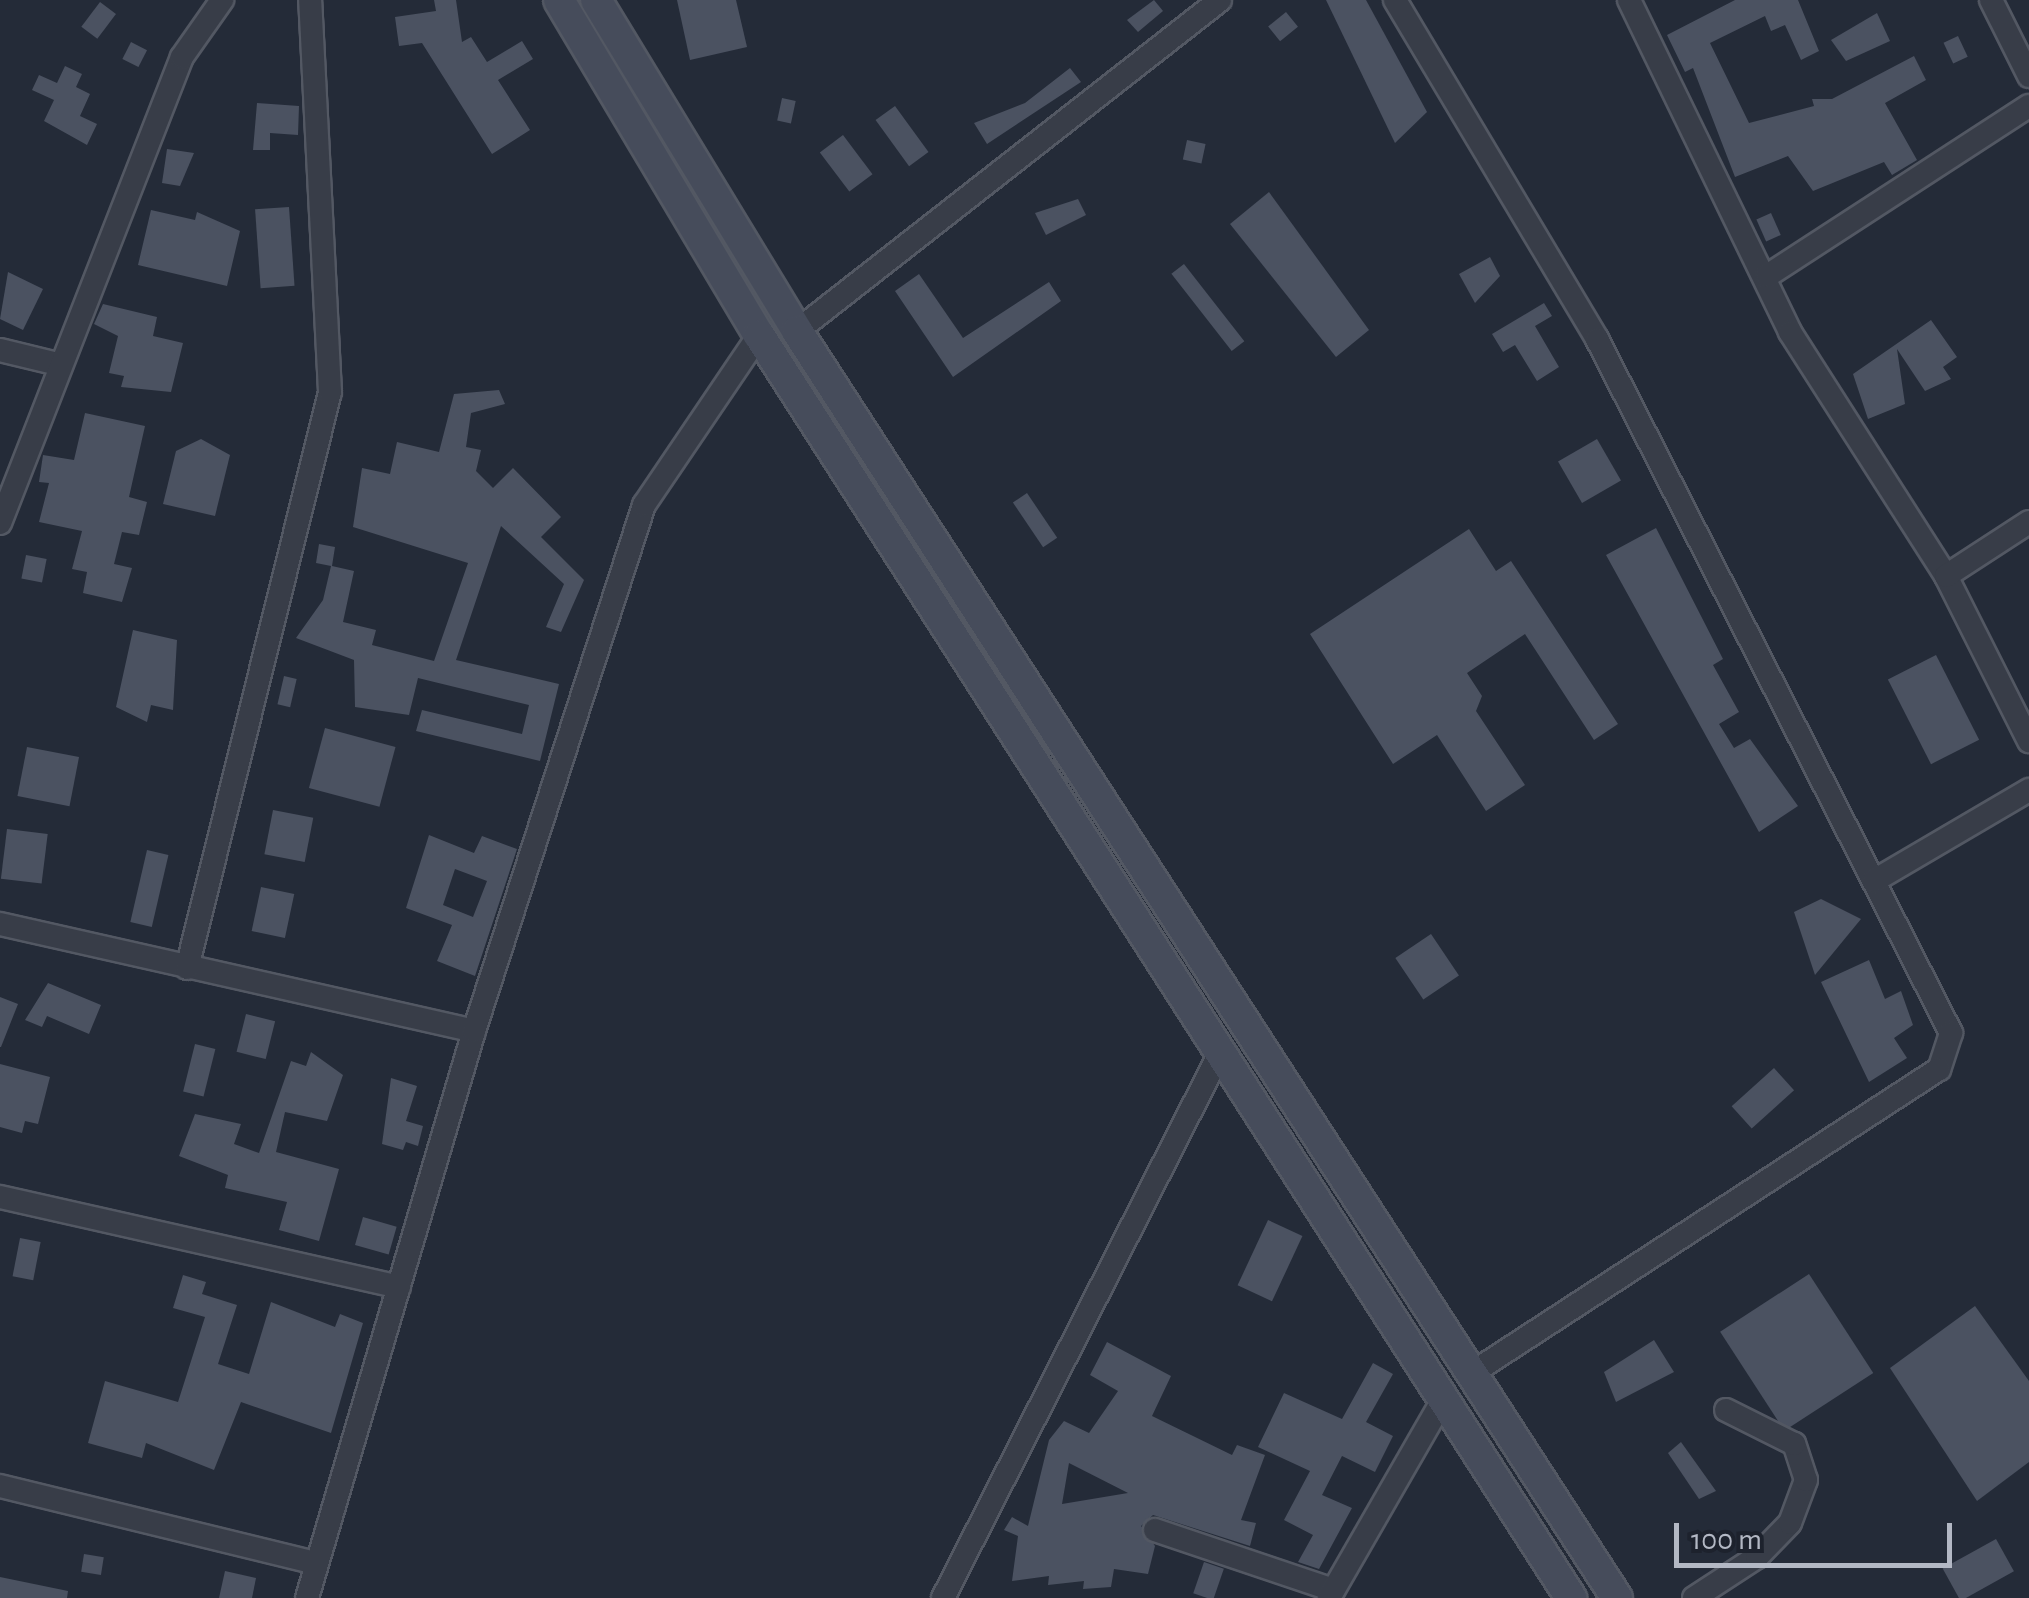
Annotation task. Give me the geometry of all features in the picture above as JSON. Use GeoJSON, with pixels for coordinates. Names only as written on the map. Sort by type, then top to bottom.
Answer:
{"type":"FeatureCollection","features":[{"type":"Feature","properties":{"kind":"main road"},"geometry":{"type":"LineString","coordinates":[[558,0],[759,335],[1572,1598]]}},
{"type":"Feature","properties":{"kind":"main road"},"geometry":{"type":"LineString","coordinates":[[596,0],[797,331],[1617,1598]]}},
{"type":"Feature","properties":{"kind":"street"},"geometry":{"type":"LineString","coordinates":[[0,523],[58,364],[182,57],[222,0]]}},
{"type":"Feature","properties":{"kind":"street"},"geometry":{"type":"LineString","coordinates":[[187,968],[330,392],[310,0]]}},
{"type":"Feature","properties":{"kind":"street"},"geometry":{"type":"LineString","coordinates":[[797,331],[1220,0]]}},
{"type":"Feature","properties":{"kind":"street"},"geometry":{"type":"LineString","coordinates":[[1395,0],[1597,338],[1951,1033],[1939,1069],[1469,1374]]}},
{"type":"Feature","properties":{"kind":"street"},"geometry":{"type":"LineString","coordinates":[[1630,0],[1767,276],[1790,332],[1946,576],[2029,740]]}},
{"type":"Feature","properties":{"kind":"street"},"geometry":{"type":"LineString","coordinates":[[1991,0],[2029,76]]}},
{"type":"Feature","properties":{"kind":"street"},"geometry":{"type":"LineString","coordinates":[[1767,276],[2029,106]]}},
{"type":"Feature","properties":{"kind":"street"},"geometry":{"type":"LineString","coordinates":[[307,1598],[474,1031],[644,505],[759,335]]}},
{"type":"Feature","properties":{"kind":"street"},"geometry":{"type":"LineString","coordinates":[[0,350],[58,364]]}},
{"type":"Feature","properties":{"kind":"street"},"geometry":{"type":"LineString","coordinates":[[1946,576],[2029,522]]}},
{"type":"Feature","properties":{"kind":"street"},"geometry":{"type":"LineString","coordinates":[[1874,881],[2029,790]]}},
{"type":"Feature","properties":{"kind":"street"},"geometry":{"type":"LineString","coordinates":[[0,924],[474,1031]]}},
{"type":"Feature","properties":{"kind":"street"},"geometry":{"type":"LineString","coordinates":[[943,1598],[1219,1055]]}},
{"type":"Feature","properties":{"kind":"street"},"geometry":{"type":"LineString","coordinates":[[0,1197],[399,1287]]}},
{"type":"Feature","properties":{"kind":"street"},"geometry":{"type":"LineString","coordinates":[[1155,1530],[1331,1594],[1444,1398]]}},
{"type":"Feature","properties":{"kind":"street"},"geometry":{"type":"LineString","coordinates":[[1694,1598],[1757,1557],[1790,1523],[1806,1480],[1794,1444],[1726,1410]]}},
{"type":"Feature","properties":{"kind":"street"},"geometry":{"type":"LineString","coordinates":[[0,1486],[316,1563]]}},
{"type":"Feature","properties":{"kind":"building"},"geometry":{"type":"Polygon","coordinates":[[[434,0],[456,0],[462,42],[471,37],[487,62],[522,41],[533,59],[498,80],[530,130],[492,154],[422,43],[399,46],[395,17],[436,11],[434,0]]]}},
{"type":"Feature","properties":{"kind":"building"},"geometry":{"type":"Polygon","coordinates":[[[677,0],[736,0],[747,47],[690,60],[677,0]]]}},
{"type":"Feature","properties":{"kind":"building"},"geometry":{"type":"Polygon","coordinates":[[[1154,0],[1163,11],[1138,32],[1127,20],[1154,0]]]}},
{"type":"Feature","properties":{"kind":"building"},"geometry":{"type":"Polygon","coordinates":[[[1326,0],[1366,0],[1427,112],[1395,143],[1326,0]]]}},
{"type":"Feature","properties":{"kind":"building"},"geometry":{"type":"Polygon","coordinates":[[[1735,0],[1798,0],[1819,51],[1801,60],[1785,25],[1771,31],[1765,16],[1710,43],[1749,123],[1814,106],[1812,99],[1832,99],[1914,56],[1926,80],[1885,103],[1917,160],[1892,175],[1884,162],[1813,191],[1788,156],[1735,177],[1693,68],[1685,72],[1667,35],[1735,0]]]}},
{"type":"Feature","properties":{"kind":"building"},"geometry":{"type":"Polygon","coordinates":[[[100,2],[116,14],[97,39],[81,27],[100,2]]]}},
{"type":"Feature","properties":{"kind":"building"},"geometry":{"type":"Polygon","coordinates":[[[1286,12],[1298,27],[1280,41],[1268,26],[1286,12]]]}},
{"type":"Feature","properties":{"kind":"building"},"geometry":{"type":"Polygon","coordinates":[[[1877,13],[1890,41],[1846,61],[1831,40],[1877,13]]]}},
{"type":"Feature","properties":{"kind":"building"},"geometry":{"type":"Polygon","coordinates":[[[1958,36],[1968,57],[1953,64],[1943,43],[1958,36]]]}},
{"type":"Feature","properties":{"kind":"building"},"geometry":{"type":"Polygon","coordinates":[[[131,42],[147,50],[138,67],[122,59],[131,42]]]}},
{"type":"Feature","properties":{"kind":"building"},"geometry":{"type":"Polygon","coordinates":[[[65,66],[82,74],[76,87],[90,94],[80,116],[97,124],[87,145],[44,121],[54,100],[32,90],[39,75],[57,83],[65,66]]]}},
{"type":"Feature","properties":{"kind":"building"},"geometry":{"type":"Polygon","coordinates":[[[1070,68],[1081,82],[987,144],[974,123],[1025,103],[1070,68]]]}},
{"type":"Feature","properties":{"kind":"building"},"geometry":{"type":"Polygon","coordinates":[[[782,98],[796,101],[791,123],[777,120],[782,98]]]}},
{"type":"Feature","properties":{"kind":"building"},"geometry":{"type":"Polygon","coordinates":[[[257,103],[299,106],[298,135],[270,133],[270,150],[253,150],[257,103]]]}},
{"type":"Feature","properties":{"kind":"building"},"geometry":{"type":"Polygon","coordinates":[[[895,106],[929,152],[909,166],[876,120],[895,106]]]}},
{"type":"Feature","properties":{"kind":"building"},"geometry":{"type":"Polygon","coordinates":[[[843,135],[872,174],[849,192],[820,152],[843,135]]]}},
{"type":"Feature","properties":{"kind":"building"},"geometry":{"type":"Polygon","coordinates":[[[1187,140],[1206,144],[1201,164],[1183,160],[1187,140]]]}},
{"type":"Feature","properties":{"kind":"building"},"geometry":{"type":"Polygon","coordinates":[[[167,149],[194,153],[180,186],[162,183],[167,149]]]}},
{"type":"Feature","properties":{"kind":"building"},"geometry":{"type":"Polygon","coordinates":[[[1269,192],[1369,330],[1336,357],[1230,224],[1269,192]]]}},
{"type":"Feature","properties":{"kind":"building"},"geometry":{"type":"Polygon","coordinates":[[[1078,199],[1086,215],[1046,235],[1035,213],[1078,199]]]}},
{"type":"Feature","properties":{"kind":"building"},"geometry":{"type":"Polygon","coordinates":[[[289,207],[295,286],[261,288],[255,209],[289,207]]]}},
{"type":"Feature","properties":{"kind":"building"},"geometry":{"type":"Polygon","coordinates":[[[151,210],[195,220],[197,212],[240,231],[227,286],[138,265],[151,210]]]}},
{"type":"Feature","properties":{"kind":"building"},"geometry":{"type":"Polygon","coordinates":[[[1771,213],[1781,235],[1766,241],[1756,220],[1771,213]]]}},
{"type":"Feature","properties":{"kind":"building"},"geometry":{"type":"Polygon","coordinates":[[[1490,257],[1500,276],[1475,303],[1459,274],[1490,257]]]}},
{"type":"Feature","properties":{"kind":"building"},"geometry":{"type":"Polygon","coordinates":[[[1184,264],[1244,341],[1232,351],[1171,274],[1184,264]]]}},
{"type":"Feature","properties":{"kind":"building"},"geometry":{"type":"Polygon","coordinates":[[[8,272],[43,289],[23,330],[0,319],[8,272]]]}},
{"type":"Feature","properties":{"kind":"building"},"geometry":{"type":"Polygon","coordinates":[[[919,274],[963,338],[1049,282],[1061,301],[953,377],[895,291],[919,274]]]}},
{"type":"Feature","properties":{"kind":"building"},"geometry":{"type":"Polygon","coordinates":[[[1544,303],[1552,316],[1535,326],[1559,367],[1537,381],[1515,345],[1503,352],[1492,334],[1544,303]]]}},
{"type":"Feature","properties":{"kind":"building"},"geometry":{"type":"Polygon","coordinates":[[[103,304],[157,317],[153,336],[183,343],[171,392],[121,387],[124,376],[109,373],[118,336],[94,324],[103,304]]]}},
{"type":"Feature","properties":{"kind":"building"},"geometry":{"type":"Polygon","coordinates":[[[1931,320],[1957,357],[1943,367],[1951,379],[1925,391],[1897,349],[1905,404],[1868,419],[1853,374],[1931,320]]]}},
{"type":"Feature","properties":{"kind":"building"},"geometry":{"type":"Polygon","coordinates":[[[499,390],[505,404],[471,413],[466,447],[481,450],[476,471],[493,488],[513,468],[561,517],[541,537],[584,580],[561,632],[546,627],[564,584],[501,526],[456,660],[559,684],[540,761],[416,731],[422,710],[522,734],[529,705],[418,678],[409,715],[355,707],[354,660],[296,638],[323,600],[331,566],[316,563],[319,544],[335,547],[332,566],[354,571],[343,622],[376,630],[372,645],[434,661],[468,563],[353,527],[362,468],[390,474],[397,442],[439,452],[454,394],[499,390]]]}},
{"type":"Feature","properties":{"kind":"building"},"geometry":{"type":"Polygon","coordinates":[[[85,413],[145,426],[129,497],[147,502],[139,535],[122,532],[114,564],[132,568],[122,602],[83,593],[87,572],[72,569],[82,531],[39,522],[49,483],[39,482],[43,455],[74,460],[85,413]]]}},
{"type":"Feature","properties":{"kind":"building"},"geometry":{"type":"Polygon","coordinates":[[[201,439],[230,455],[215,516],[163,504],[176,451],[201,439]]]}},
{"type":"Feature","properties":{"kind":"building"},"geometry":{"type":"Polygon","coordinates":[[[1597,439],[1621,481],[1582,503],[1558,462],[1597,439]]]}},
{"type":"Feature","properties":{"kind":"building"},"geometry":{"type":"Polygon","coordinates":[[[1027,493],[1057,538],[1043,547],[1013,503],[1027,493]]]}},
{"type":"Feature","properties":{"kind":"building"},"geometry":{"type":"Polygon","coordinates":[[[1656,528],[1723,659],[1713,665],[1739,712],[1719,724],[1734,748],[1750,739],[1798,806],[1759,832],[1606,555],[1656,528]]]}},
{"type":"Feature","properties":{"kind":"building"},"geometry":{"type":"Polygon","coordinates":[[[1469,529],[1496,571],[1511,561],[1618,724],[1594,740],[1525,634],[1467,673],[1482,696],[1476,711],[1525,785],[1486,811],[1437,735],[1393,764],[1310,634],[1469,529]]]}},
{"type":"Feature","properties":{"kind":"building"},"geometry":{"type":"Polygon","coordinates":[[[26,555],[47,559],[42,583],[21,579],[26,555]]]}},
{"type":"Feature","properties":{"kind":"building"},"geometry":{"type":"Polygon","coordinates":[[[133,630],[177,640],[173,710],[151,705],[147,722],[116,707],[133,630]]]}},
{"type":"Feature","properties":{"kind":"building"},"geometry":{"type":"Polygon","coordinates":[[[1936,655],[1979,740],[1931,764],[1888,680],[1936,655]]]}},
{"type":"Feature","properties":{"kind":"building"},"geometry":{"type":"Polygon","coordinates":[[[284,676],[297,679],[290,707],[277,704],[284,676]]]}},
{"type":"Feature","properties":{"kind":"building"},"geometry":{"type":"Polygon","coordinates":[[[325,728],[396,747],[379,807],[309,788],[325,728]]]}},
{"type":"Feature","properties":{"kind":"building"},"geometry":{"type":"Polygon","coordinates":[[[27,747],[79,757],[69,806],[17,796],[27,747]]]}},
{"type":"Feature","properties":{"kind":"building"},"geometry":{"type":"Polygon","coordinates":[[[273,810],[313,818],[305,862],[264,854],[273,810]]]}},
{"type":"Feature","properties":{"kind":"building"},"geometry":{"type":"Polygon","coordinates":[[[7,829],[48,834],[42,884],[1,879],[7,829]]]}},
{"type":"Feature","properties":{"kind":"building"},"geometry":{"type":"Polygon","coordinates":[[[429,835],[474,853],[482,836],[517,849],[475,976],[437,961],[452,925],[406,908],[429,835]],[[455,869],[443,905],[473,917],[487,881],[455,869]]]}},
{"type":"Feature","properties":{"kind":"building"},"geometry":{"type":"Polygon","coordinates":[[[147,850],[168,855],[152,927],[130,922],[147,850]]]}},
{"type":"Feature","properties":{"kind":"building"},"geometry":{"type":"Polygon","coordinates":[[[261,887],[294,894],[285,938],[252,931],[261,887]]]}},
{"type":"Feature","properties":{"kind":"building"},"geometry":{"type":"Polygon","coordinates":[[[1821,899],[1861,919],[1815,975],[1794,912],[1821,899]]]}},
{"type":"Feature","properties":{"kind":"building"},"geometry":{"type":"Polygon","coordinates":[[[1431,934],[1459,975],[1423,999],[1395,958],[1431,934]]]}},
{"type":"Feature","properties":{"kind":"building"},"geometry":{"type":"Polygon","coordinates":[[[1869,960],[1885,999],[1901,991],[1913,1025],[1894,1038],[1907,1058],[1869,1082],[1821,982],[1869,960]]]}},
{"type":"Feature","properties":{"kind":"building"},"geometry":{"type":"Polygon","coordinates":[[[48,983],[101,1005],[89,1034],[47,1016],[42,1027],[25,1020],[48,983]]]}},
{"type":"Feature","properties":{"kind":"building"},"geometry":{"type":"Polygon","coordinates":[[[0,997],[18,1004],[1,1047],[0,1047],[0,997]]]}},
{"type":"Feature","properties":{"kind":"building"},"geometry":{"type":"Polygon","coordinates":[[[246,1014],[275,1021],[266,1059],[237,1052],[246,1014]]]}},
{"type":"Feature","properties":{"kind":"building"},"geometry":{"type":"Polygon","coordinates":[[[195,1044],[215,1049],[204,1097],[183,1092],[195,1044]]]}},
{"type":"Feature","properties":{"kind":"building"},"geometry":{"type":"Polygon","coordinates":[[[311,1052],[343,1075],[327,1121],[285,1112],[276,1152],[339,1169],[319,1241],[279,1230],[287,1202],[225,1188],[228,1175],[179,1156],[195,1114],[241,1124],[234,1144],[259,1153],[291,1061],[306,1066],[311,1052]]]}},
{"type":"Feature","properties":{"kind":"building"},"geometry":{"type":"Polygon","coordinates":[[[0,1064],[50,1077],[38,1124],[25,1121],[22,1133],[0,1127],[0,1064]]]}},
{"type":"Feature","properties":{"kind":"building"},"geometry":{"type":"Polygon","coordinates":[[[1774,1068],[1794,1090],[1752,1128],[1732,1106],[1774,1068]]]}},
{"type":"Feature","properties":{"kind":"building"},"geometry":{"type":"Polygon","coordinates":[[[391,1078],[417,1086],[406,1121],[423,1126],[418,1146],[406,1142],[403,1150],[382,1144],[391,1078]]]}},
{"type":"Feature","properties":{"kind":"building"},"geometry":{"type":"Polygon","coordinates":[[[363,1217],[397,1227],[389,1255],[355,1245],[363,1217]]]}},
{"type":"Feature","properties":{"kind":"building"},"geometry":{"type":"Polygon","coordinates":[[[1268,1220],[1302,1236],[1272,1301],[1238,1285],[1268,1220]]]}},
{"type":"Feature","properties":{"kind":"building"},"geometry":{"type":"Polygon","coordinates":[[[20,1238],[41,1242],[33,1280],[13,1276],[20,1238]]]}},
{"type":"Feature","properties":{"kind":"building"},"geometry":{"type":"Polygon","coordinates":[[[1809,1274],[1873,1373],[1784,1431],[1720,1332],[1809,1274]]]}},
{"type":"Feature","properties":{"kind":"building"},"geometry":{"type":"Polygon","coordinates":[[[183,1275],[206,1282],[202,1294],[237,1305],[218,1364],[249,1374],[271,1302],[335,1327],[340,1314],[363,1323],[331,1433],[241,1402],[214,1470],[146,1443],[142,1458],[88,1443],[105,1381],[178,1402],[205,1317],[173,1308],[183,1275]]]}},
{"type":"Feature","properties":{"kind":"building"},"geometry":{"type":"Polygon","coordinates":[[[1975,1306],[2029,1381],[2029,1462],[1977,1501],[1890,1368],[1975,1306]]]}},
{"type":"Feature","properties":{"kind":"building"},"geometry":{"type":"Polygon","coordinates":[[[1654,1340],[1674,1372],[1616,1402],[1604,1372],[1654,1340]]]}},
{"type":"Feature","properties":{"kind":"building"},"geometry":{"type":"Polygon","coordinates":[[[1107,1342],[1171,1376],[1152,1416],[1232,1455],[1237,1445],[1265,1455],[1241,1520],[1256,1523],[1250,1546],[1153,1515],[1141,1526],[1155,1546],[1148,1574],[1114,1569],[1111,1587],[1083,1589],[1084,1581],[1048,1585],[1049,1576],[1012,1581],[1018,1536],[1004,1530],[1012,1517],[1028,1526],[1049,1440],[1064,1421],[1089,1433],[1118,1391],[1090,1375],[1107,1342]],[[1069,1463],[1062,1504],[1128,1493],[1069,1463]]]}},
{"type":"Feature","properties":{"kind":"building"},"geometry":{"type":"Polygon","coordinates":[[[1373,1363],[1393,1374],[1366,1422],[1393,1436],[1375,1472],[1342,1456],[1322,1495],[1352,1508],[1319,1569],[1298,1562],[1313,1535],[1284,1520],[1310,1471],[1258,1447],[1284,1393],[1342,1419],[1373,1363]]]}},
{"type":"Feature","properties":{"kind":"building"},"geometry":{"type":"Polygon","coordinates":[[[1681,1442],[1716,1491],[1699,1499],[1668,1453],[1681,1442]]]}},
{"type":"Feature","properties":{"kind":"building"},"geometry":{"type":"Polygon","coordinates":[[[1996,1539],[2014,1571],[1966,1598],[1959,1598],[1943,1569],[1996,1539]]]}},
{"type":"Feature","properties":{"kind":"building"},"geometry":{"type":"Polygon","coordinates":[[[84,1554],[104,1557],[101,1575],[81,1572],[84,1554]]]}},
{"type":"Feature","properties":{"kind":"building"},"geometry":{"type":"Polygon","coordinates":[[[1204,1562],[1224,1569],[1214,1598],[1193,1593],[1204,1562]]]}},
{"type":"Feature","properties":{"kind":"building"},"geometry":{"type":"Polygon","coordinates":[[[225,1571],[256,1578],[252,1598],[219,1598],[225,1571]]]}},
{"type":"Feature","properties":{"kind":"building"},"geometry":{"type":"Polygon","coordinates":[[[0,1577],[68,1591],[67,1598],[0,1598],[0,1577]]]}}]}
